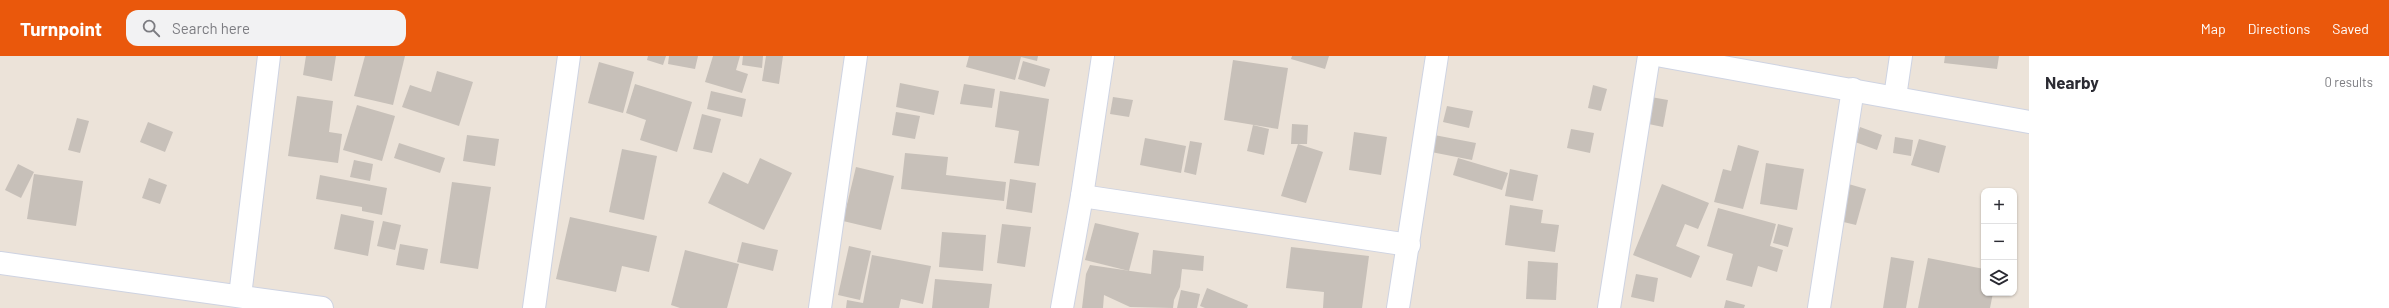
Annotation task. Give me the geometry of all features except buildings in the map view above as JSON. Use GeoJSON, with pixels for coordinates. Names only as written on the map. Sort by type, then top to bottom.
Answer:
{"type":"FeatureCollection","features":[{"type":"Feature","properties":{"kind":"street"},"geometry":{"type":"LineString","coordinates":[[240,296],[269,56]]}},
{"type":"Feature","properties":{"kind":"street"},"geometry":{"type":"LineString","coordinates":[[534,308],[569,56]]}},
{"type":"Feature","properties":{"kind":"street"},"geometry":{"type":"LineString","coordinates":[[820,308],[856,56]]}},
{"type":"Feature","properties":{"kind":"street"},"geometry":{"type":"LineString","coordinates":[[1062,308],[1082,196],[1102,56]]}},
{"type":"Feature","properties":{"kind":"street"},"geometry":{"type":"LineString","coordinates":[[1398,308],[1409,245],[1437,56]]}},
{"type":"Feature","properties":{"kind":"street"},"geometry":{"type":"LineString","coordinates":[[1609,308],[1649,56]]}},
{"type":"Feature","properties":{"kind":"street"},"geometry":{"type":"LineString","coordinates":[[1662,56],[1716,60],[1853,89],[2029,122]]}},
{"type":"Feature","properties":{"kind":"street"},"geometry":{"type":"LineString","coordinates":[[1895,97],[1901,56]]}},
{"type":"Feature","properties":{"kind":"street"},"geometry":{"type":"LineString","coordinates":[[1819,308],[1853,89]]}},
{"type":"Feature","properties":{"kind":"street"},"geometry":{"type":"LineString","coordinates":[[1082,196],[1409,245]]}},
{"type":"Feature","properties":{"kind":"street"},"geometry":{"type":"LineString","coordinates":[[0,263],[322,308]]}}]}
